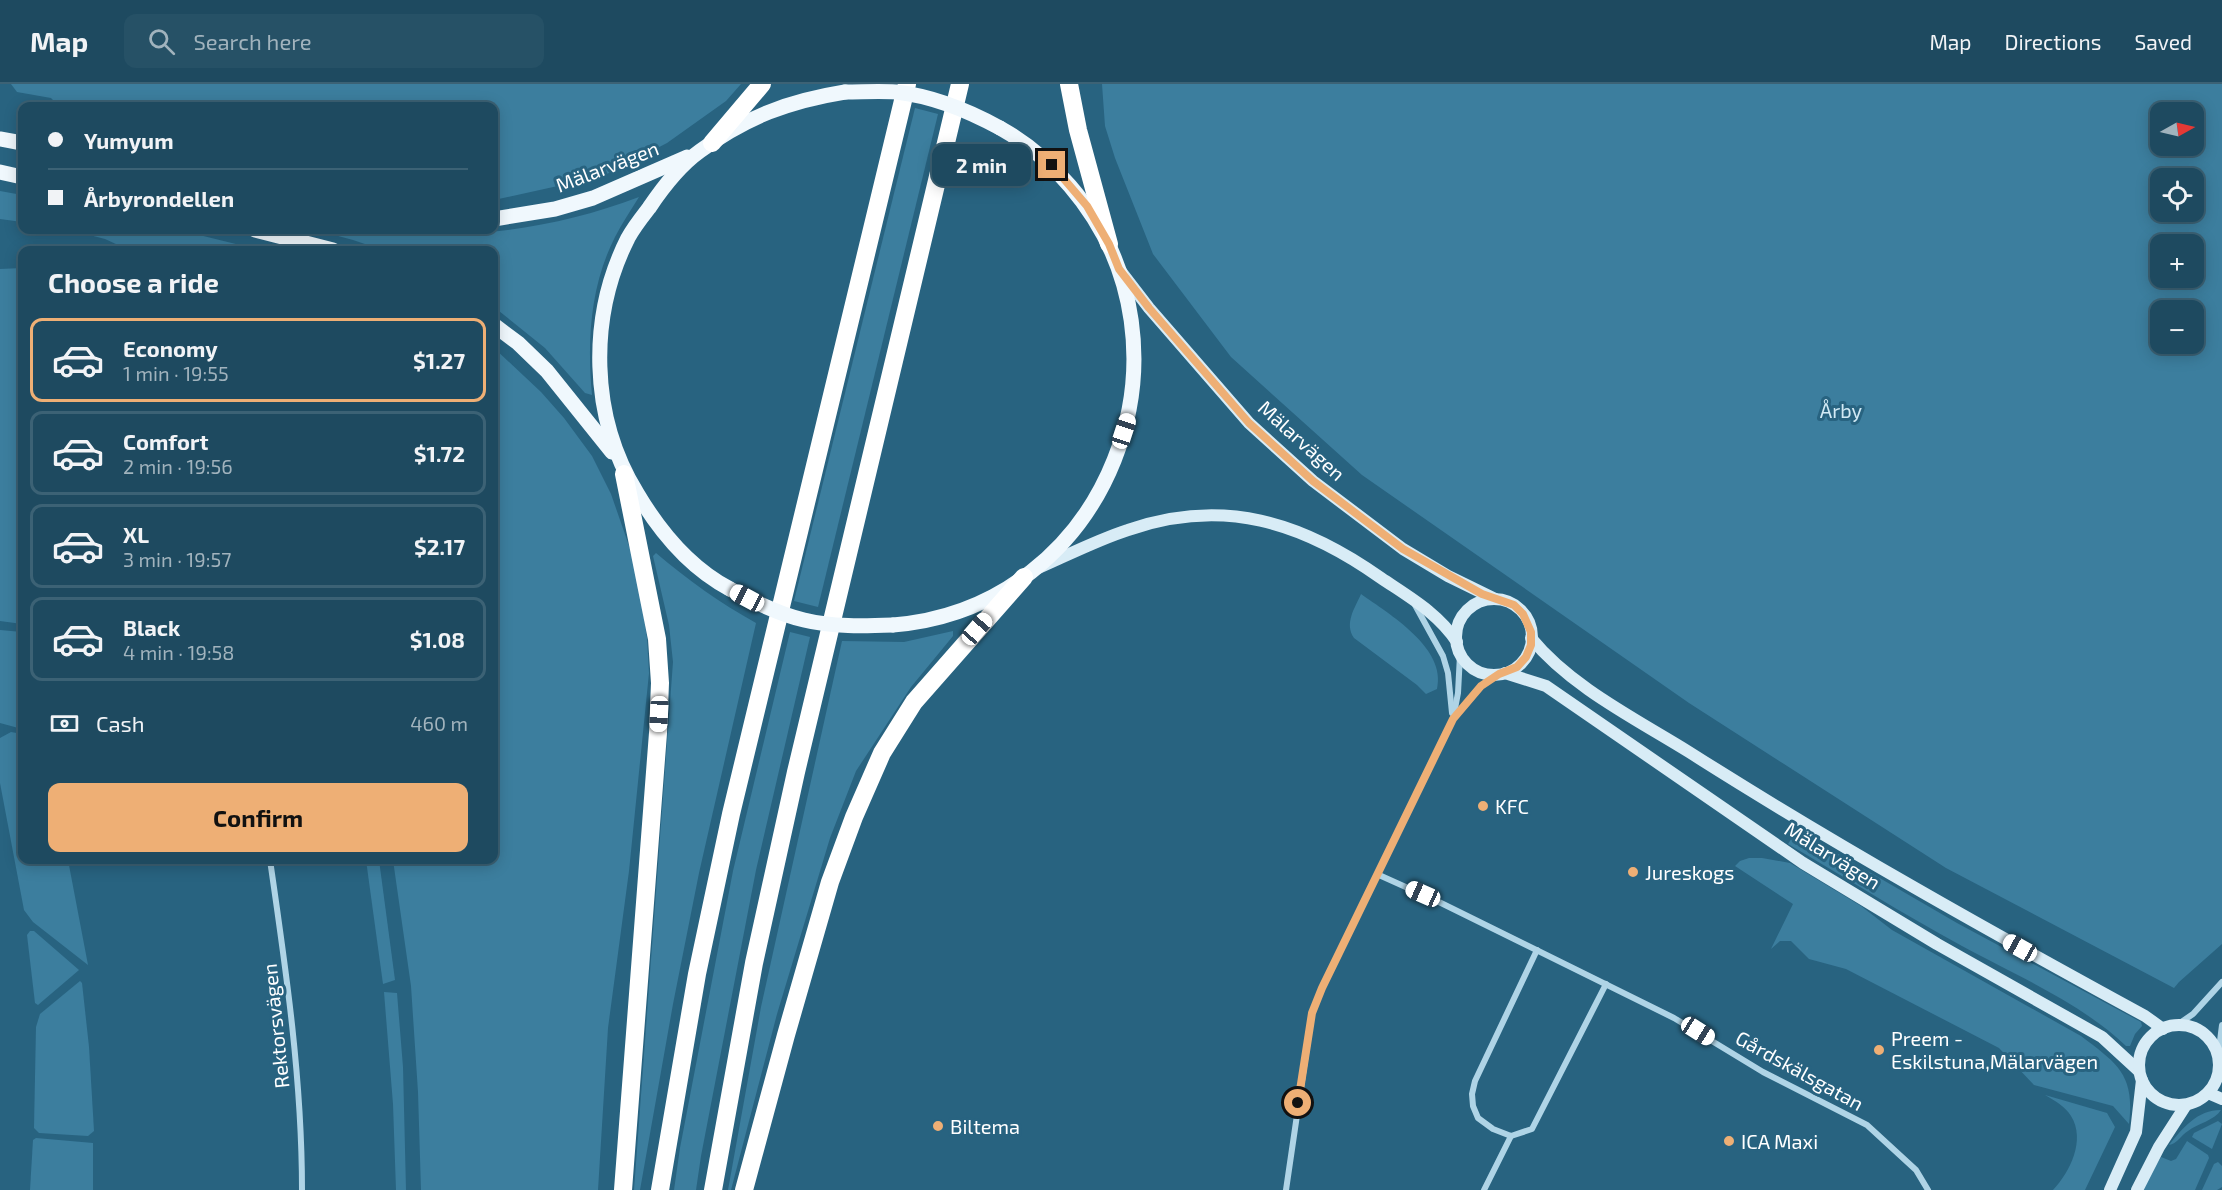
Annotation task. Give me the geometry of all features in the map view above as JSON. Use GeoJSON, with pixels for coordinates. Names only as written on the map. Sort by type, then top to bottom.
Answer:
{"type":"FeatureCollection","features":[{"type":"Feature","properties":{"kind":"highway"},"geometry":{"type":"LineString","coordinates":[[705,147],[762,84]]}},
{"type":"Feature","properties":{"kind":"highway"},"geometry":{"type":"LineString","coordinates":[[660,1190],[697,974],[731,814],[907,84]]}},
{"type":"Feature","properties":{"kind":"highway"},"geometry":{"type":"LineString","coordinates":[[713,1190],[754,963],[789,806],[960,84]]}},
{"type":"Feature","properties":{"kind":"highway"},"geometry":{"type":"LineString","coordinates":[[1069,84],[1078,130],[1109,244]]}},
{"type":"Feature","properties":{"kind":"highway"},"geometry":{"type":"LineString","coordinates":[[621,466],[657,639],[660,683],[622,1190]]}},
{"type":"Feature","properties":{"kind":"highway"},"geometry":{"type":"LineString","coordinates":[[744,1190],[830,882],[854,817],[882,753],[915,702],[1029,573]]}},
{"type":"Feature","properties":{"kind":"main road"},"geometry":{"type":"LineString","coordinates":[[621,466],[608,427],[600,380],[600,333],[609,286],[629,237],[665,184],[705,147],[747,120],[778,107],[818,96],[845,92],[897,92],[927,98],[972,113],[1000,128],[1016,137],[1052,165],[1087,206],[1109,244],[1119,269],[1131,312],[1135,359],[1130,410],[1110,473],[1073,531],[1029,573]]}},
{"type":"Feature","properties":{"kind":"main road"},"geometry":{"type":"LineString","coordinates":[[0,139],[18,142]]}},
{"type":"Feature","properties":{"kind":"main road","name":"Mälarvägen"},"geometry":{"type":"LineString","coordinates":[[498,218],[555,209],[593,198],[705,147]]}},
{"type":"Feature","properties":{"kind":"main road"},"geometry":{"type":"LineString","coordinates":[[0,172],[18,176]]}},
{"type":"Feature","properties":{"kind":"main road"},"geometry":{"type":"LineString","coordinates":[[271,234],[317,246]]}},
{"type":"Feature","properties":{"kind":"main road","name":"Mälarvägen"},"geometry":{"type":"LineString","coordinates":[[1119,269],[1149,308],[1249,423],[1305,473],[1403,549],[1448,576],[1495,599]]}},
{"type":"Feature","properties":{"kind":"main road"},"geometry":{"type":"LineString","coordinates":[[498,328],[518,343],[547,371],[621,466],[655,524],[681,553],[730,589],[765,608],[805,620],[860,626],[916,623],[972,606],[1029,573],[1129,530],[1175,518],[1213,515],[1248,518],[1303,532],[1355,560],[1438,618],[1456,642],[1460,655],[1468,665],[1480,672],[1502,674],[1517,667],[1526,657],[1531,638],[1530,626],[1519,609],[1508,602],[1495,599],[1476,604],[1466,612],[1457,629],[1456,642]]}},
{"type":"Feature","properties":{"kind":"main road","name":"Mälarvägen"},"geometry":{"type":"LineString","coordinates":[[1531,638],[1552,662],[1598,695],[1720,772],[1978,925],[2145,1016],[2163,1029]]}},
{"type":"Feature","properties":{"kind":"main road","name":"Mälarvägen"},"geometry":{"type":"LineString","coordinates":[[1502,674],[1546,686],[1803,863],[1937,944],[2102,1037],[2140,1076]]}},
{"type":"Feature","properties":{"kind":"main road"},"geometry":{"type":"LineString","coordinates":[[2110,1190],[2136,1132],[2141,1050],[2150,1037],[2163,1029],[2177,1025],[2191,1028],[2206,1036],[2211,1042],[2219,1063],[2217,1076],[2208,1093],[2198,1101],[2186,1105],[2178,1106],[2163,1102],[2150,1093],[2140,1076]]}},
{"type":"Feature","properties":{"kind":"main road"},"geometry":{"type":"LineString","coordinates":[[2208,1093],[2222,1099]]}},
{"type":"Feature","properties":{"kind":"main road"},"geometry":{"type":"LineString","coordinates":[[2137,1190],[2159,1147],[2186,1105]]}},
{"type":"Feature","properties":{"kind":"street"},"geometry":{"type":"LineString","coordinates":[[1412,600],[1443,656],[1448,673],[1453,719]]}},
{"type":"Feature","properties":{"kind":"street"},"geometry":{"type":"LineString","coordinates":[[1286,1190],[1312,1013],[1453,719],[1458,693],[1460,655]]}},
{"type":"Feature","properties":{"kind":"street"},"geometry":{"type":"LineString","coordinates":[[1453,719],[1481,686],[1502,674]]}},
{"type":"Feature","properties":{"kind":"street","name":"Rektorsvägen"},"geometry":{"type":"LineString","coordinates":[[271,864],[293,1028],[300,1119],[302,1190]]}},
{"type":"Feature","properties":{"kind":"street","name":"Gårdskälsgatan"},"geometry":{"type":"LineString","coordinates":[[1379,874],[1674,1018],[1763,1072],[1867,1125],[1917,1170],[1928,1190]]}},
{"type":"Feature","properties":{"kind":"street"},"geometry":{"type":"LineString","coordinates":[[1537,950],[1475,1081],[1472,1094],[1473,1106],[1478,1118],[1493,1129],[1511,1136],[1532,1129],[1606,984]]}},
{"type":"Feature","properties":{"kind":"street"},"geometry":{"type":"LineString","coordinates":[[2177,1025],[2193,1014],[2222,982]]}},
{"type":"Feature","properties":{"kind":"street"},"geometry":{"type":"LineString","coordinates":[[2219,1063],[2222,1025]]}},
{"type":"Feature","properties":{"kind":"street"},"geometry":{"type":"LineString","coordinates":[[1484,1190],[1511,1136]]}},
{"type":"Feature","properties":{"kind":"green space"},"geometry":{"type":"Polygon","coordinates":[[[11,84],[741,84],[726,101],[667,143],[603,176],[498,199],[498,102],[55,102],[51,98],[17,92],[11,84]]]}},
{"type":"Feature","properties":{"kind":"green space","name":"Årby"},"geometry":{"type":"Polygon","coordinates":[[[1102,84],[2222,84],[2222,944],[2174,988],[1946,868],[1689,703],[1362,475],[1231,357],[1153,254],[1115,158],[1105,126],[1102,84]]]}},
{"type":"Feature","properties":{"kind":"green space"},"geometry":{"type":"Polygon","coordinates":[[[915,108],[938,114],[818,607],[794,601],[915,108]]]}},
{"type":"Feature","properties":{"kind":"green space"},"geometry":{"type":"Polygon","coordinates":[[[0,191],[18,194],[18,221],[0,219],[0,191]]]}},
{"type":"Feature","properties":{"kind":"green space"},"geometry":{"type":"Polygon","coordinates":[[[639,197],[607,256],[595,294],[590,334],[592,395],[585,393],[545,348],[498,310],[498,246],[371,246],[331,234],[498,234],[498,231],[541,225],[639,197]]]}},
{"type":"Feature","properties":{"kind":"green space"},"geometry":{"type":"Polygon","coordinates":[[[86,234],[195,234],[244,246],[120,246],[86,234]]]}},
{"type":"Feature","properties":{"kind":"green space"},"geometry":{"type":"Polygon","coordinates":[[[18,268],[18,623],[0,621],[0,269],[18,268]]]}},
{"type":"Feature","properties":{"kind":"green space"},"geometry":{"type":"Polygon","coordinates":[[[498,352],[541,392],[592,456],[611,494],[636,566],[647,638],[649,673],[629,871],[608,1028],[598,1190],[421,1190],[418,1092],[411,986],[394,864],[498,864],[498,352]]]}},
{"type":"Feature","properties":{"kind":"green space"},"geometry":{"type":"Polygon","coordinates":[[[656,553],[704,591],[756,623],[699,873],[640,1190],[634,1190],[673,662],[669,625],[653,556],[656,553]]]}},
{"type":"Feature","properties":{"kind":"green space"},"geometry":{"type":"Polygon","coordinates":[[[1361,594],[1400,622],[1425,646],[1438,674],[1437,689],[1426,694],[1354,638],[1350,621],[1361,594]]]}},
{"type":"Feature","properties":{"kind":"green space"},"geometry":{"type":"Polygon","coordinates":[[[0,630],[18,632],[18,728],[0,723],[0,630]]]}},
{"type":"Feature","properties":{"kind":"green space"},"geometry":{"type":"Polygon","coordinates":[[[953,631],[953,636],[911,687],[856,771],[830,838],[777,1014],[731,1190],[728,1190],[761,1007],[842,641],[904,642],[953,631]]]}},
{"type":"Feature","properties":{"kind":"green space"},"geometry":{"type":"Polygon","coordinates":[[[790,632],[810,637],[756,870],[696,1190],[674,1190],[733,871],[790,632]]]}},
{"type":"Feature","properties":{"kind":"green space"},"geometry":{"type":"Polygon","coordinates":[[[11,732],[18,733],[18,864],[69,864],[88,965],[33,922],[24,910],[0,783],[0,738],[11,732]]]}},
{"type":"Feature","properties":{"kind":"green space"},"geometry":{"type":"Polygon","coordinates":[[[1797,830],[1957,923],[2141,1022],[2142,1026],[2135,1034],[2130,1046],[2126,1046],[2090,1017],[2069,1004],[1896,909],[1788,844],[1797,830]]]}},
{"type":"Feature","properties":{"kind":"green space"},"geometry":{"type":"Polygon","coordinates":[[[1749,858],[1790,863],[1861,906],[1892,930],[2081,1036],[2114,1063],[2121,1072],[2129,1094],[2129,1124],[2113,1106],[2034,1085],[1999,1048],[1846,969],[1809,959],[1791,941],[1780,941],[1771,949],[1793,904],[1735,866],[1740,861],[1749,858]]]}},
{"type":"Feature","properties":{"kind":"green space"},"geometry":{"type":"Polygon","coordinates":[[[367,864],[380,864],[395,980],[383,984],[367,864]]]}},
{"type":"Feature","properties":{"kind":"green space"},"geometry":{"type":"Polygon","coordinates":[[[30,931],[34,931],[79,970],[38,1005],[35,1003],[27,935],[30,931]]]}},
{"type":"Feature","properties":{"kind":"green space"},"geometry":{"type":"Polygon","coordinates":[[[80,981],[89,1047],[94,1131],[88,1136],[39,1133],[34,1128],[36,1027],[40,1014],[80,981]]]}},
{"type":"Feature","properties":{"kind":"green space"},"geometry":{"type":"Polygon","coordinates":[[[384,992],[397,993],[403,1067],[406,1190],[396,1190],[393,1104],[384,992]]]}},
{"type":"Feature","properties":{"kind":"green space"},"geometry":{"type":"Polygon","coordinates":[[[2045,1095],[2107,1113],[2115,1127],[2085,1190],[2053,1190],[2070,1165],[2077,1135],[2069,1113],[2045,1095]]]}},
{"type":"Feature","properties":{"kind":"green space"},"geometry":{"type":"Polygon","coordinates":[[[2221,1110],[2214,1117],[2192,1128],[2169,1145],[2191,1121],[2205,1113],[2221,1110]]]}},
{"type":"Feature","properties":{"kind":"green space"},"geometry":{"type":"Polygon","coordinates":[[[2218,1121],[2222,1124],[2212,1149],[2192,1137],[2194,1133],[2218,1121]]]}},
{"type":"Feature","properties":{"kind":"green space"},"geometry":{"type":"Polygon","coordinates":[[[36,1138],[93,1143],[93,1190],[30,1190],[33,1140],[36,1138]]]}},
{"type":"Feature","properties":{"kind":"green space"},"geometry":{"type":"Polygon","coordinates":[[[2187,1141],[2209,1158],[2195,1190],[2141,1190],[2161,1157],[2171,1161],[2176,1159],[2187,1141]]]}},
{"type":"Feature","properties":{"kind":"green space"},"geometry":{"type":"Polygon","coordinates":[[[2218,1162],[2222,1166],[2222,1187],[2217,1190],[2202,1190],[2214,1164],[2218,1162]]]}},
{"type":"Feature","properties":{"kind":"place","name":"KFC"},"geometry":{"type":"Point","coordinates":[1483,806]}},
{"type":"Feature","properties":{"kind":"place","name":"Jureskogs"},"geometry":{"type":"Point","coordinates":[1633,872]}},
{"type":"Feature","properties":{"kind":"place","name":"Preem - Eskilstuna,Mälarvägen"},"geometry":{"type":"Point","coordinates":[1879,1050]}},
{"type":"Feature","properties":{"kind":"place","name":"Biltema"},"geometry":{"type":"Point","coordinates":[938,1126]}},
{"type":"Feature","properties":{"kind":"place","name":"ICA Maxi"},"geometry":{"type":"Point","coordinates":[1729,1141]}},
{"type":"Feature","properties":{"kind":"route"},"geometry":{"type":"LineString","coordinates":[[1052,165],[1087,206],[1109,244],[1119,269],[1149,308],[1249,423],[1313,481],[1382,535],[1448,576],[1482,594],[1514,605],[1527,619],[1530,626],[1531,645],[1522,662],[1481,686],[1453,719],[1322,988],[1312,1013],[1298,1103]]}}]}
